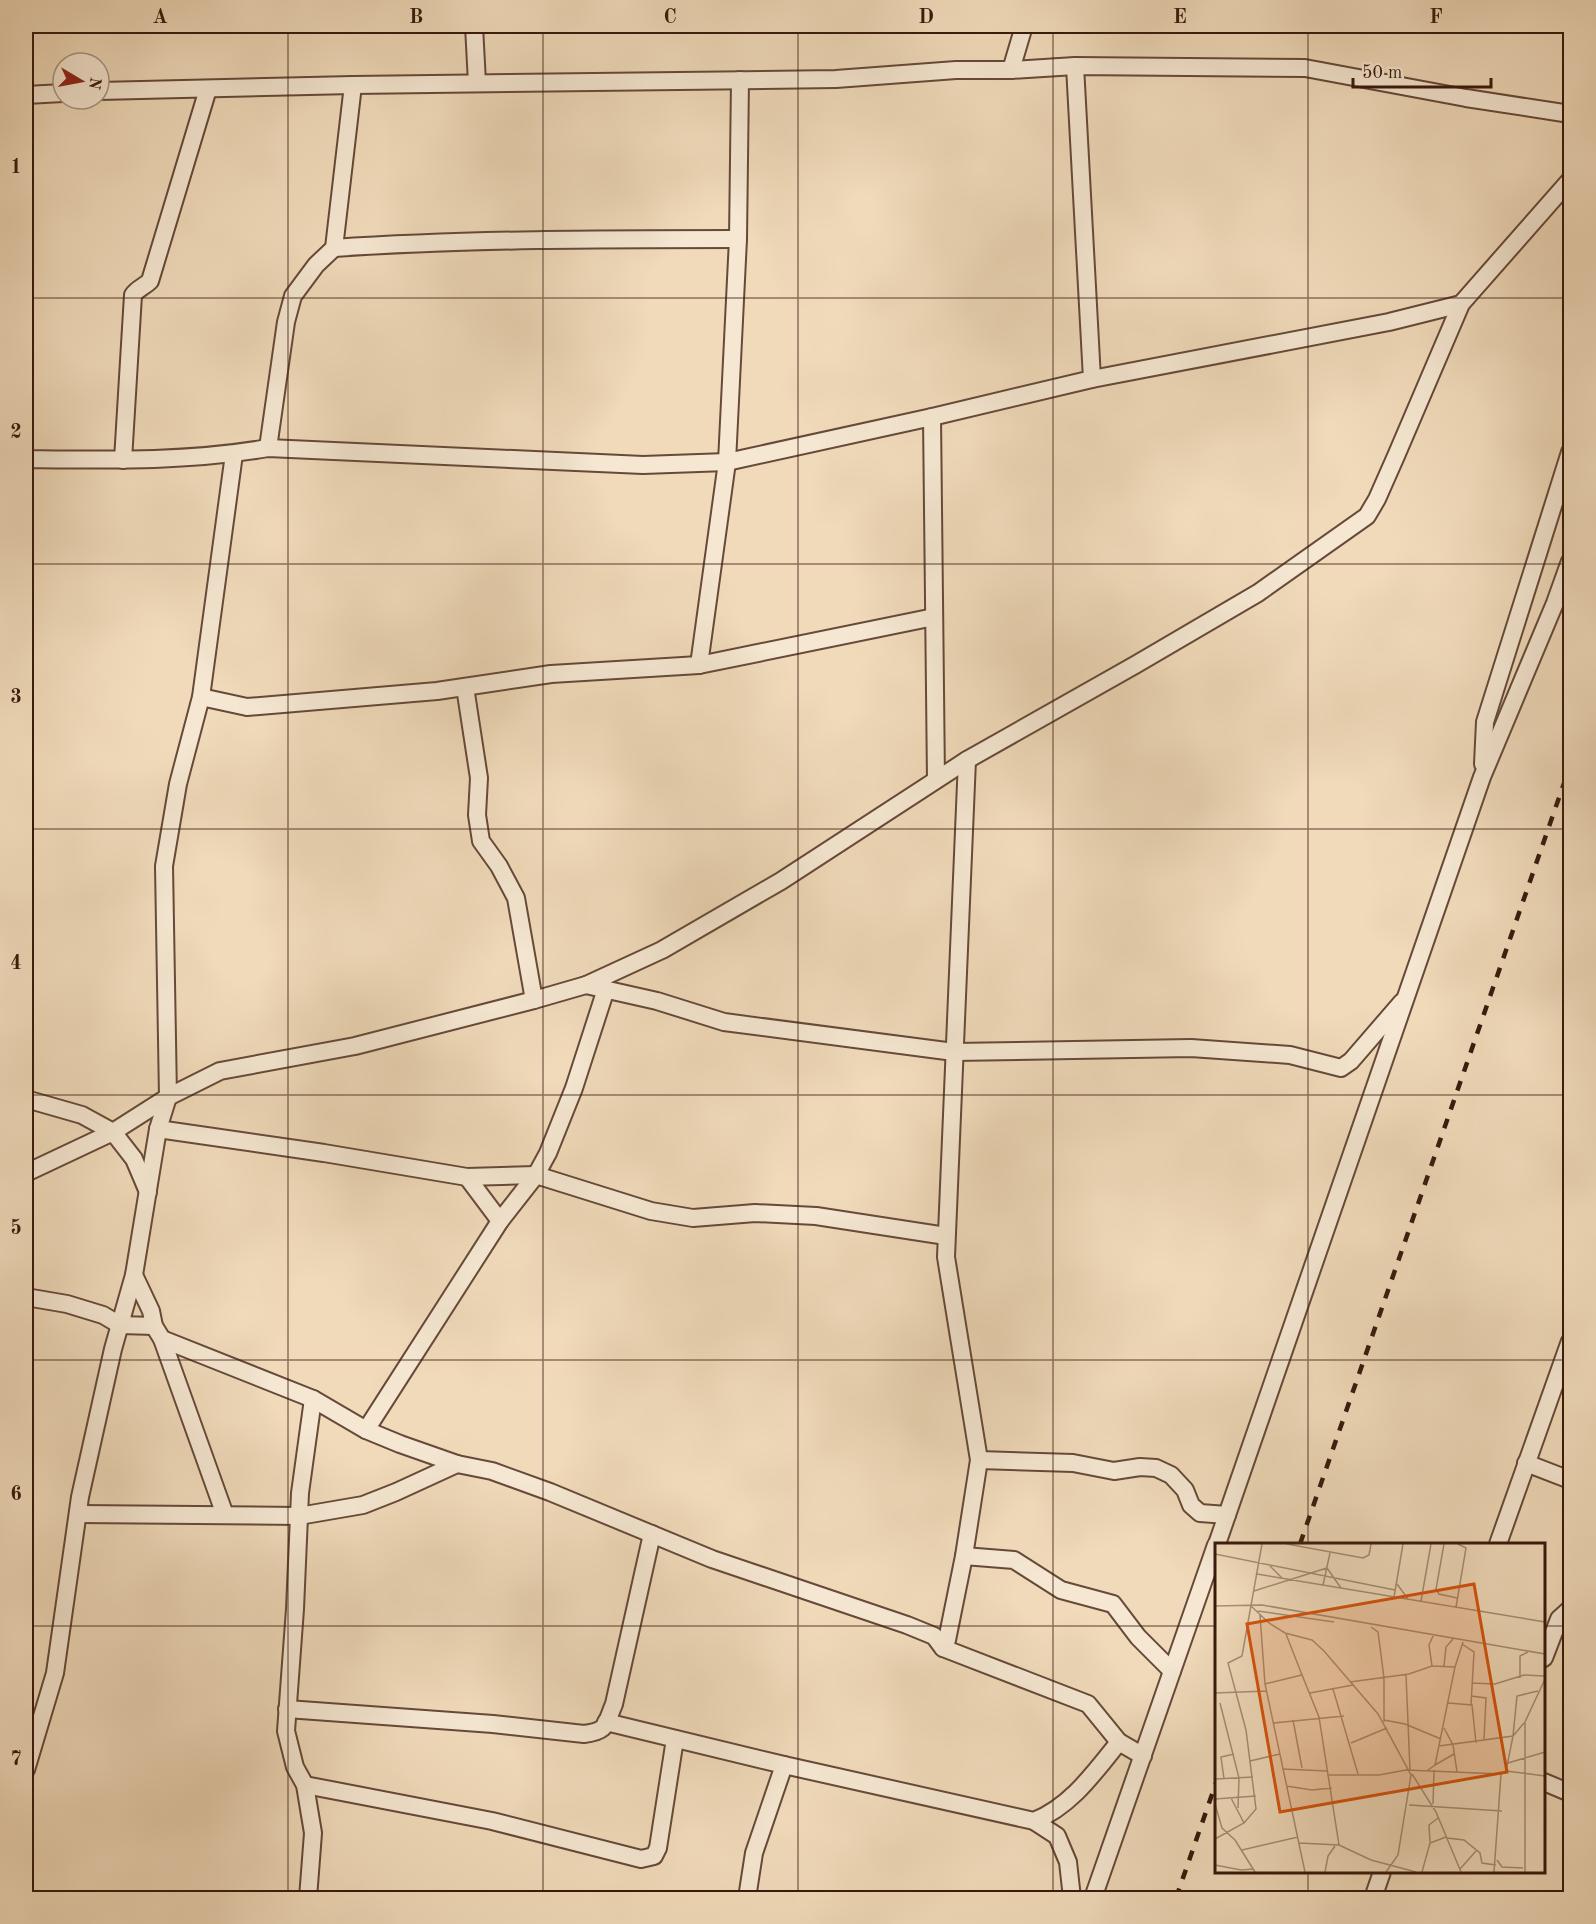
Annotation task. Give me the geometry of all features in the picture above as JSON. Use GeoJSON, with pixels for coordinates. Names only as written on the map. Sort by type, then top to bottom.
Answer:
{"type":"FeatureCollection","features":[{"type":"Feature","properties":{"kind":"street"},"geometry":{"type":"LineString","coordinates":[[474,26],[477,83]]}},
{"type":"Feature","properties":{"kind":"street"},"geometry":{"type":"LineString","coordinates":[[1011,70],[1024,26]]}},
{"type":"Feature","properties":{"kind":"street"},"geometry":{"type":"LineString","coordinates":[[1075,66],[1092,379]]}},
{"type":"Feature","properties":{"kind":"street"},"geometry":{"type":"LineString","coordinates":[[111,91],[477,83],[836,80],[956,70],[1011,70],[1075,66],[1305,68],[1466,98],[1570,114]]}},
{"type":"Feature","properties":{"kind":"street"},"geometry":{"type":"LineString","coordinates":[[699,665],[727,462],[738,239],[740,80]]}},
{"type":"Feature","properties":{"kind":"street"},"geometry":{"type":"LineString","coordinates":[[334,248],[353,85]]}},
{"type":"Feature","properties":{"kind":"street"},"geometry":{"type":"LineString","coordinates":[[123,460],[133,295],[137,289],[144,287],[150,281],[208,89]]}},
{"type":"Feature","properties":{"kind":"street"},"geometry":{"type":"LineString","coordinates":[[26,95],[51,94]]}},
{"type":"Feature","properties":{"kind":"street"},"geometry":{"type":"LineString","coordinates":[[26,1173],[113,1132],[168,1097],[220,1071],[355,1046],[534,1000],[586,985],[662,950],[781,881],[967,760],[1258,593],[1366,516],[1377,499],[1461,304],[1570,180]]}},
{"type":"Feature","properties":{"kind":"street"},"geometry":{"type":"LineString","coordinates":[[268,448],[286,322],[293,296],[316,265],[334,248],[440,241],[581,238],[738,239]]}},
{"type":"Feature","properties":{"kind":"street"},"geometry":{"type":"LineString","coordinates":[[26,459],[123,460],[234,454],[268,448],[643,465],[727,462],[1092,379],[1389,322],[1461,304]]}},
{"type":"Feature","properties":{"kind":"street"},"geometry":{"type":"LineString","coordinates":[[932,417],[936,780]]}},
{"type":"Feature","properties":{"kind":"street"},"geometry":{"type":"LineString","coordinates":[[1482,777],[1485,722],[1570,452]]}},
{"type":"Feature","properties":{"kind":"street"},"geometry":{"type":"LineString","coordinates":[[26,1770],[55,1673],[78,1514],[113,1349],[134,1275],[158,1129],[168,1097],[165,866],[178,784],[201,697],[234,454]]}},
{"type":"Feature","properties":{"kind":"street"},"geometry":{"type":"LineString","coordinates":[[1217,1543],[1482,777],[1570,561]]}},
{"type":"Feature","properties":{"kind":"street"},"geometry":{"type":"LineString","coordinates":[[201,697],[248,707],[426,692],[551,674],[699,665],[934,617]]}},
{"type":"Feature","properties":{"kind":"street"},"geometry":{"type":"LineString","coordinates":[[1512,637],[1529,664]]}},
{"type":"Feature","properties":{"kind":"street"},"geometry":{"type":"LineString","coordinates":[[465,687],[479,778],[477,815],[480,841],[499,866],[516,898],[534,1000]]}},
{"type":"Feature","properties":{"kind":"street"},"geometry":{"type":"LineString","coordinates":[[943,1648],[947,1640],[964,1556],[979,1460],[946,1257],[967,760]]}},
{"type":"Feature","properties":{"kind":"street"},"geometry":{"type":"LineString","coordinates":[[586,985],[657,1001],[724,1022],[954,1052],[1191,1048],[1290,1055],[1341,1068],[1351,1061],[1408,994]]}},
{"type":"Feature","properties":{"kind":"street"},"geometry":{"type":"LineString","coordinates":[[366,1430],[500,1221],[536,1175],[548,1153],[606,989]]}},
{"type":"Feature","properties":{"kind":"street"},"geometry":{"type":"LineString","coordinates":[[26,1099],[82,1115],[113,1132],[134,1159],[148,1193]]}},
{"type":"Feature","properties":{"kind":"street"},"geometry":{"type":"LineString","coordinates":[[158,1129],[467,1177],[536,1175],[651,1211],[693,1218],[755,1213],[816,1216],[946,1236]]}},
{"type":"Feature","properties":{"kind":"street"},"geometry":{"type":"LineString","coordinates":[[467,1177],[500,1221]]}},
{"type":"Feature","properties":{"kind":"street"},"geometry":{"type":"LineString","coordinates":[[134,1275],[151,1311],[225,1515]]}},
{"type":"Feature","properties":{"kind":"street"},"geometry":{"type":"LineString","coordinates":[[26,1297],[67,1304],[103,1315],[120,1325],[158,1333],[313,1399],[366,1430],[400,1444],[456,1464],[492,1470],[712,1559],[934,1636],[943,1648],[1088,1704],[1119,1742],[1143,1756]]}},
{"type":"Feature","properties":{"kind":"street"},"geometry":{"type":"LineString","coordinates":[[1498,1543],[1567,1358],[1570,1341]]}},
{"type":"Feature","properties":{"kind":"street"},"geometry":{"type":"LineString","coordinates":[[308,1899],[313,1833],[305,1785],[295,1767],[286,1731],[300,1493],[313,1399]]}},
{"type":"Feature","properties":{"kind":"street"},"geometry":{"type":"LineString","coordinates":[[979,1460],[1073,1463],[1114,1471],[1140,1467],[1156,1468],[1171,1475],[1185,1490],[1191,1506],[1200,1513],[1227,1515]]}},
{"type":"Feature","properties":{"kind":"street"},"geometry":{"type":"LineString","coordinates":[[1526,1463],[1570,1480]]}},
{"type":"Feature","properties":{"kind":"street"},"geometry":{"type":"LineString","coordinates":[[78,1514],[299,1516],[363,1505],[456,1464]]}},
{"type":"Feature","properties":{"kind":"street"},"geometry":{"type":"LineString","coordinates":[[287,1709],[493,1724],[584,1734],[599,1732],[606,1726],[614,1704],[652,1534]]}},
{"type":"Feature","properties":{"kind":"street"},"geometry":{"type":"LineString","coordinates":[[1093,1899],[1215,1548]]}},
{"type":"Feature","properties":{"kind":"street"},"geometry":{"type":"LineString","coordinates":[[964,1556],[1014,1560],[1060,1590],[1113,1604],[1138,1637],[1172,1671]]}},
{"type":"Feature","properties":{"kind":"street"},"geometry":{"type":"LineString","coordinates":[[1545,1655],[1559,1619],[1570,1609]]}},
{"type":"Feature","properties":{"kind":"street"},"geometry":{"type":"LineString","coordinates":[[606,1722],[1034,1821],[1057,1836],[1068,1862],[1072,1899]]}},
{"type":"Feature","properties":{"kind":"street"},"geometry":{"type":"LineString","coordinates":[[305,1785],[492,1821],[641,1859],[654,1856],[658,1848],[675,1739]]}},
{"type":"Feature","properties":{"kind":"street"},"geometry":{"type":"LineString","coordinates":[[1034,1821],[1064,1803],[1085,1784],[1119,1742]]}},
{"type":"Feature","properties":{"kind":"street"},"geometry":{"type":"LineString","coordinates":[[747,1899],[754,1853],[784,1765]]}},
{"type":"Feature","properties":{"kind":"street"},"geometry":{"type":"LineString","coordinates":[[1545,1782],[1570,1792]]}},
{"type":"Feature","properties":{"kind":"street"},"geometry":{"type":"LineString","coordinates":[[1373,1899],[1382,1873]]}},
{"type":"Feature","properties":{"kind":"railway"},"geometry":{"type":"LineString","coordinates":[[1300,1543],[1570,766]]}},
{"type":"Feature","properties":{"kind":"railway"},"geometry":{"type":"LineString","coordinates":[[1176,1898],[1215,1786]]}}]}
